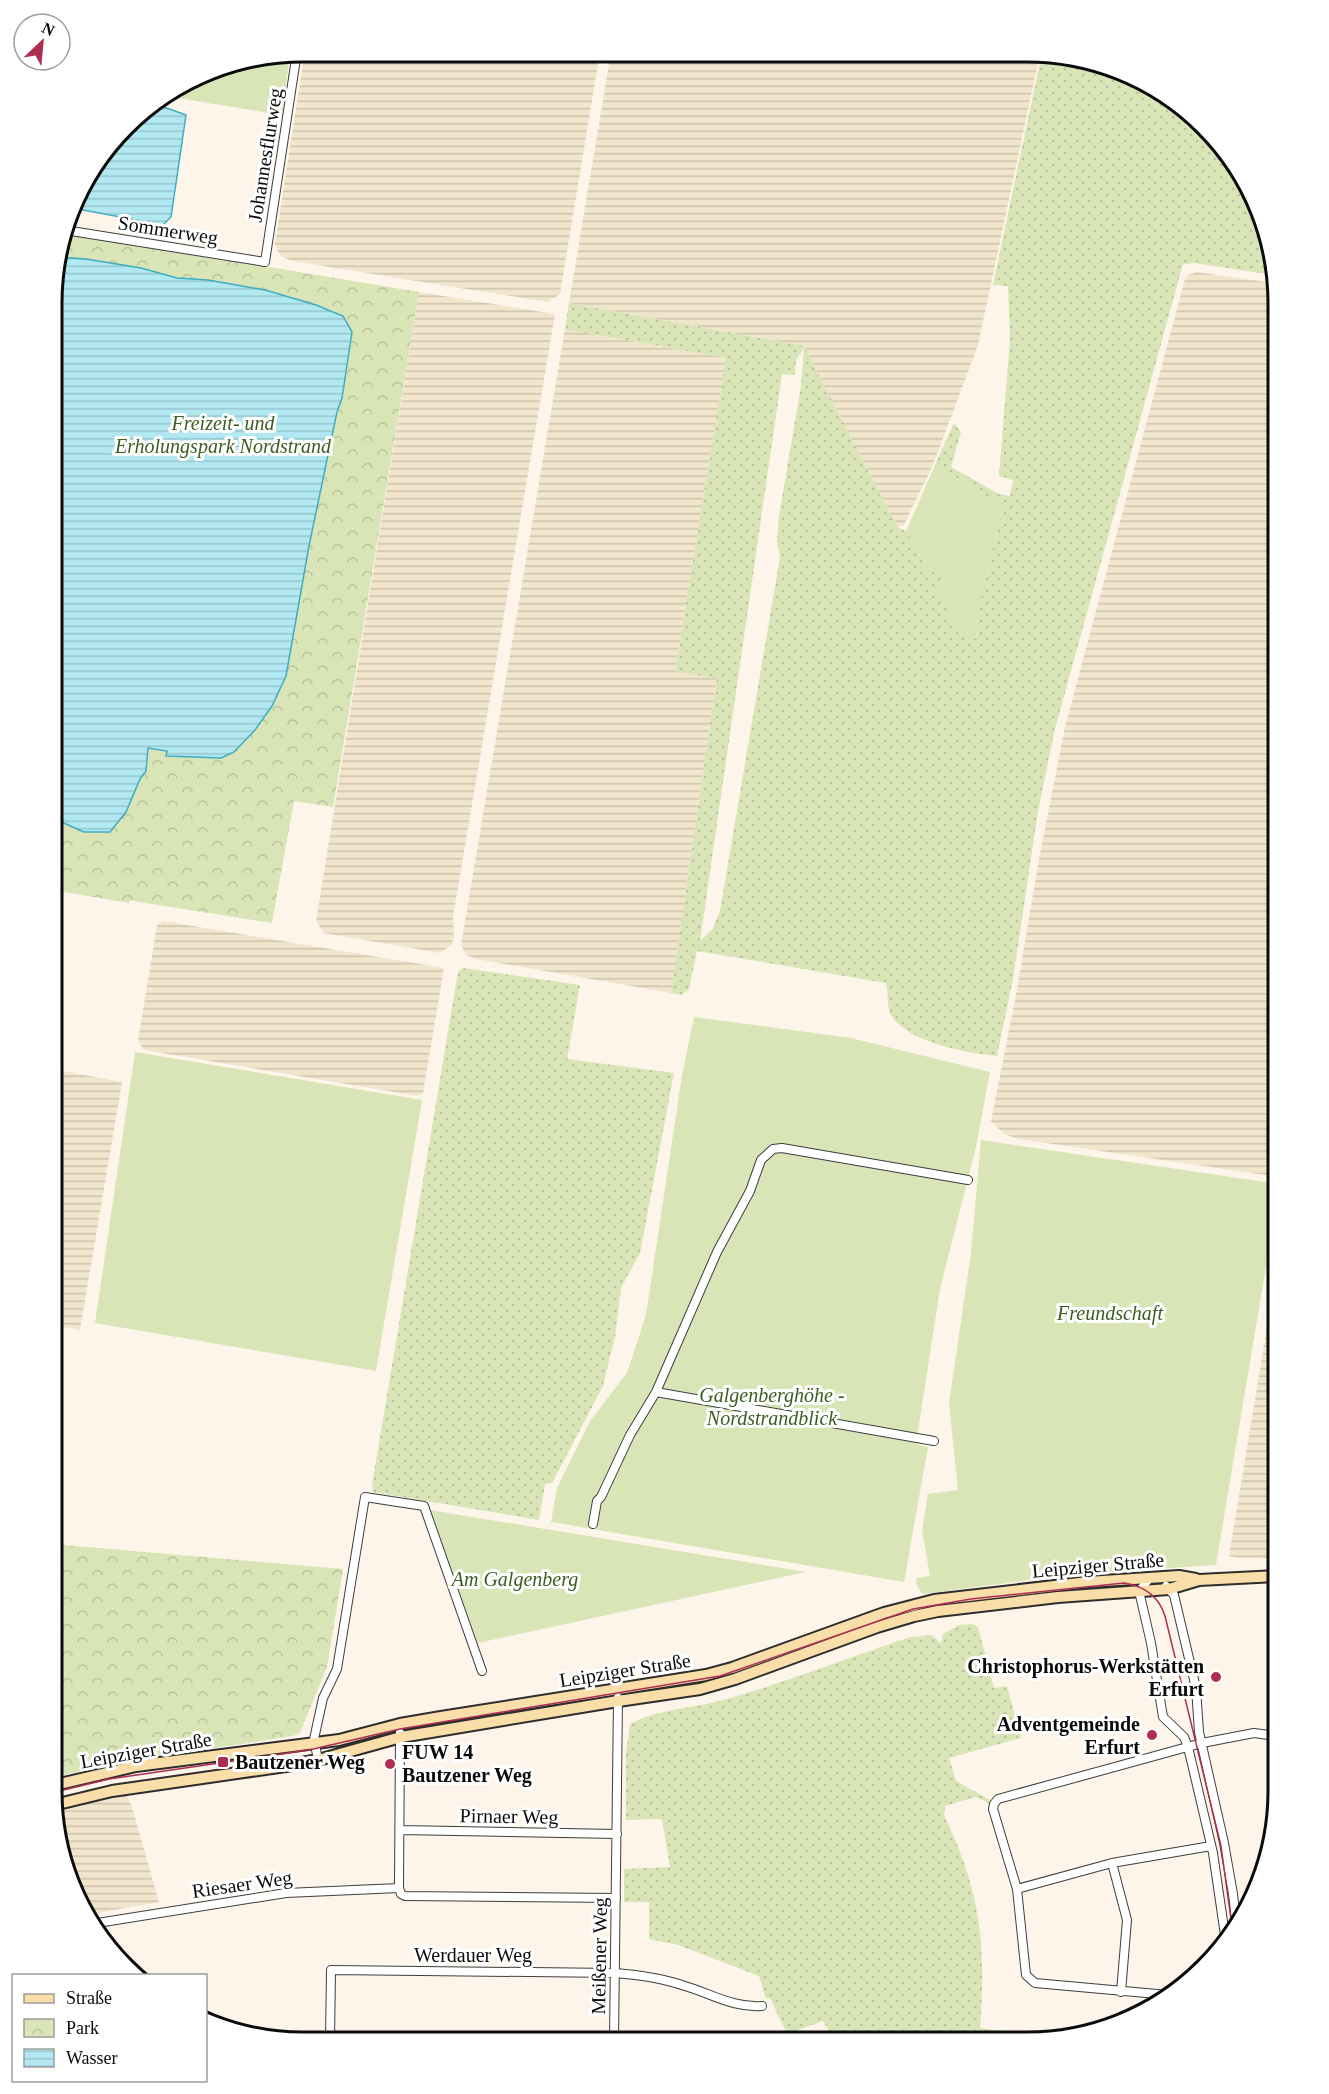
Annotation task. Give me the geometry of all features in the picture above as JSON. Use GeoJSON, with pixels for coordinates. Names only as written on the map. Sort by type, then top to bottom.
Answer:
{"type":"FeatureCollection","features":[{"type":"Feature","properties":{"kind":"main road","name":"Leipziger Straße"},"geometry":{"type":"LineString","coordinates":[[62,1803],[112,1791],[318,1760],[401,1737],[618,1695],[706,1675],[732,1668],[884,1613],[934,1600],[1088,1582],[1154,1577],[1179,1576],[1199,1580]]}},
{"type":"Feature","properties":{"kind":"main road","name":"Leipziger Straße"},"geometry":{"type":"LineString","coordinates":[[62,1783],[136,1766],[339,1740],[400,1724],[618,1695],[700,1689],[914,1616],[938,1611],[1058,1597],[1169,1589],[1199,1580],[1268,1577]]}},
{"type":"Feature","properties":{"kind":"street","name":"Johannesflurweg"},"geometry":{"type":"LineString","coordinates":[[265,262],[295,62]]}},
{"type":"Feature","properties":{"kind":"street","name":"Sommerweg"},"geometry":{"type":"LineString","coordinates":[[72,231],[265,262]]}},
{"type":"Feature","properties":{"kind":"street"},"geometry":{"type":"LineString","coordinates":[[593,1524],[597,1502],[630,1435],[656,1392],[717,1252],[750,1191],[761,1160],[773,1149],[782,1148],[968,1180]]}},
{"type":"Feature","properties":{"kind":"street"},"geometry":{"type":"LineString","coordinates":[[656,1392],[934,1441]]}},
{"type":"Feature","properties":{"kind":"street"},"geometry":{"type":"LineString","coordinates":[[318,1760],[315,1744],[323,1698],[337,1669],[366,1497],[424,1506],[482,1671]]}},
{"type":"Feature","properties":{"kind":"street"},"geometry":{"type":"LineString","coordinates":[[1224,1929],[1211,1846],[1188,1747],[1184,1737],[1163,1717],[1139,1590],[1154,1577],[1173,1595],[1196,1688],[1202,1743],[1224,1843],[1235,1912]]}},
{"type":"Feature","properties":{"kind":"street","name":"Meißener Weg"},"geometry":{"type":"LineString","coordinates":[[614,2032],[616,1871],[621,1864],[621,1849],[617,1838],[618,1695]]}},
{"type":"Feature","properties":{"kind":"street"},"geometry":{"type":"LineString","coordinates":[[400,1724],[400,1891]]}},
{"type":"Feature","properties":{"kind":"street"},"geometry":{"type":"LineString","coordinates":[[1156,1994],[1035,1983],[1029,1980],[1026,1975],[1017,1889],[993,1809],[998,1798],[1202,1743],[1254,1733],[1268,1735]]}},
{"type":"Feature","properties":{"kind":"street","name":"Pirnaer Weg"},"geometry":{"type":"LineString","coordinates":[[400,1830],[617,1838]]}},
{"type":"Feature","properties":{"kind":"street"},"geometry":{"type":"LineString","coordinates":[[1017,1889],[1112,1863],[1211,1846]]}},
{"type":"Feature","properties":{"kind":"street"},"geometry":{"type":"LineString","coordinates":[[1112,1863],[1126,1920],[1121,1992]]}},
{"type":"Feature","properties":{"kind":"street","name":"Riesaer Weg"},"geometry":{"type":"LineString","coordinates":[[100,1922],[286,1893],[400,1891],[405,1896],[616,1898]]}},
{"type":"Feature","properties":{"kind":"street","name":"Werdauer Weg"},"geometry":{"type":"LineString","coordinates":[[330,2032],[331,1970],[615,1973],[654,1976],[724,2001],[746,2007],[762,2006]]}},
{"type":"Feature","properties":{"kind":"shaded area"},"geometry":{"type":"Polygon","coordinates":[[[303,62],[598,62],[560,294],[548,302],[292,261],[278,252],[275,244],[303,62]]]}},
{"type":"Feature","properties":{"kind":"shaded area"},"geometry":{"type":"Polygon","coordinates":[[[609,62],[1038,62],[978,345],[933,465],[904,525],[897,527],[804,346],[569,303],[609,62]]]}},
{"type":"Feature","properties":{"kind":"shaded area"},"geometry":{"type":"Polygon","coordinates":[[[1197,272],[1266,282],[1267,287],[1268,1175],[1019,1139],[1004,1134],[991,1121],[1065,727],[1185,279],[1188,275],[1197,272]]]}},
{"type":"Feature","properties":{"kind":"shaded area"},"geometry":{"type":"Polygon","coordinates":[[[419,292],[555,314],[453,917],[454,937],[452,944],[440,953],[324,933],[316,921],[419,292]]]}},
{"type":"Feature","properties":{"kind":"shaded area"},"geometry":{"type":"Polygon","coordinates":[[[565,329],[726,358],[675,672],[717,677],[671,993],[476,959],[466,955],[461,945],[565,329]]]}},
{"type":"Feature","properties":{"kind":"shaded area"},"geometry":{"type":"Polygon","coordinates":[[[163,921],[444,968],[423,1093],[418,1096],[144,1050],[138,1041],[157,925],[163,921]]]}},
{"type":"Feature","properties":{"kind":"shaded area"},"geometry":{"type":"Polygon","coordinates":[[[62,1071],[122,1082],[80,1330],[62,1327],[62,1071]]]}},
{"type":"Feature","properties":{"kind":"shaded area"},"geometry":{"type":"Polygon","coordinates":[[[1268,1321],[1268,1559],[1229,1556],[1268,1321]]]}},
{"type":"Feature","properties":{"kind":"shaded area"},"geometry":{"type":"Polygon","coordinates":[[[126,1795],[131,1804],[159,1902],[95,1913],[74,1869],[66,1838],[63,1812],[72,1807],[126,1795]]]}},
{"type":"Feature","properties":{"kind":"green space"},"geometry":{"type":"Polygon","coordinates":[[[289,62],[282,115],[176,98],[196,86],[225,74],[256,66],[289,62]]]}},
{"type":"Feature","properties":{"kind":"green space"},"geometry":{"type":"Polygon","coordinates":[[[1040,62],[1089,70],[1133,86],[1173,111],[1197,132],[1218,156],[1243,196],[1255,225],[1265,274],[1194,263],[1183,264],[1055,729],[1038,811],[1013,979],[997,1056],[939,1045],[911,1033],[899,1025],[891,1015],[886,983],[697,951],[689,989],[681,995],[671,993],[717,678],[675,672],[726,358],[565,329],[569,303],[804,346],[897,527],[906,531],[927,568],[945,577],[976,639],[980,600],[1003,506],[935,465],[954,423],[961,432],[951,467],[999,494],[1010,496],[1013,480],[999,476],[1010,340],[1008,286],[993,285],[1040,62]],[[804,348],[796,360],[795,375],[782,374],[700,941],[713,928],[720,911],[780,557],[777,542],[779,516],[801,386],[804,348]]]}},
{"type":"Feature","properties":{"kind":"green space","name":"Freizeit- und Erholungspark Nordstrand"},"geometry":{"type":"Polygon","coordinates":[[[72,234],[419,292],[333,807],[294,801],[272,923],[130,900],[129,903],[62,892],[62,287],[72,234]]]}},
{"type":"Feature","properties":{"kind":"green space"},"geometry":{"type":"Polygon","coordinates":[[[935,465],[1003,506],[980,600],[976,639],[957,632],[938,591],[945,577],[927,568],[906,531],[935,465]]]}},
{"type":"Feature","properties":{"kind":"green space"},"geometry":{"type":"Polygon","coordinates":[[[463,968],[580,985],[567,1059],[674,1073],[640,1253],[621,1288],[615,1337],[603,1386],[552,1483],[545,1484],[539,1520],[373,1492],[372,1485],[458,972],[463,968]]]}},
{"type":"Feature","properties":{"kind":"green space","name":"Galgenberghöhe - Nordstrandblick"},"geometry":{"type":"Polygon","coordinates":[[[694,1017],[851,1038],[990,1072],[976,1147],[940,1289],[916,1444],[928,1447],[904,1582],[551,1522],[557,1488],[590,1421],[627,1373],[646,1315],[682,1075],[694,1017]]]}},
{"type":"Feature","properties":{"kind":"green space"},"geometry":{"type":"Polygon","coordinates":[[[135,1052],[422,1100],[376,1371],[95,1323],[135,1052]]]}},
{"type":"Feature","properties":{"kind":"green space","name":"Freundschaft"},"geometry":{"type":"Polygon","coordinates":[[[981,1140],[1268,1183],[1268,1255],[1216,1565],[1075,1574],[923,1594],[919,1589],[916,1578],[930,1576],[922,1530],[928,1494],[958,1490],[949,1403],[971,1253],[981,1140]]]}},
{"type":"Feature","properties":{"kind":"green space","name":"Am Galgenberg"},"geometry":{"type":"Polygon","coordinates":[[[430,1510],[806,1572],[478,1643],[430,1510]]]}},
{"type":"Feature","properties":{"kind":"green space"},"geometry":{"type":"Polygon","coordinates":[[[63,1545],[343,1569],[327,1667],[300,1733],[293,1736],[109,1764],[62,1775],[63,1545]]]}},
{"type":"Feature","properties":{"kind":"green space"},"geometry":{"type":"Polygon","coordinates":[[[972,1624],[978,1627],[994,1688],[1007,1686],[1021,1738],[949,1758],[956,1781],[992,1801],[990,1804],[976,1797],[945,1806],[944,1815],[966,1869],[978,1919],[982,1970],[980,2028],[1009,2032],[829,2032],[823,2021],[793,2032],[786,2032],[770,1998],[766,1999],[759,1976],[678,1945],[649,1939],[649,1902],[624,1902],[624,1869],[670,1867],[662,1819],[626,1820],[626,1753],[630,1724],[653,1715],[747,1693],[910,1637],[932,1635],[941,1644],[943,1634],[959,1625],[972,1624]]]}},
{"type":"Feature","properties":{"kind":"water"},"geometry":{"type":"Polygon","coordinates":[[[162,107],[186,115],[171,217],[163,225],[80,210],[111,156],[132,132],[162,107]]]}},
{"type":"Feature","properties":{"kind":"water","name":"Freizeit- und Erholungspark Nordstrand"},"geometry":{"type":"Polygon","coordinates":[[[66,258],[141,268],[177,278],[208,280],[265,290],[316,305],[343,316],[352,332],[342,398],[337,412],[309,546],[286,676],[272,706],[255,730],[234,752],[221,758],[166,756],[167,751],[148,748],[146,771],[140,779],[126,812],[110,832],[84,832],[62,822],[62,287],[66,258]]]}},
{"type":"Feature","properties":{"kind":"tram line"},"geometry":{"type":"LineString","coordinates":[[62,1790],[109,1779],[309,1750],[400,1729],[720,1676],[913,1609],[971,1599],[1124,1583],[1138,1587],[1155,1598],[1165,1616],[1221,1846],[1231,1919]]}},
{"type":"Feature","properties":{"kind":"place","name":"Christophorus-Werkstätten Erfurt"},"geometry":{"type":"Point","coordinates":[1216,1677]}},
{"type":"Feature","properties":{"kind":"place","name":"Adventgemeinde Erfurt"},"geometry":{"type":"Point","coordinates":[1152,1735]}},
{"type":"Feature","properties":{"kind":"place","name":"Bautzener Weg"},"geometry":{"type":"Point","coordinates":[223,1762]}},
{"type":"Feature","properties":{"kind":"place","name":"FUW 14 Bautzener Weg"},"geometry":{"type":"Point","coordinates":[390,1764]}}]}
